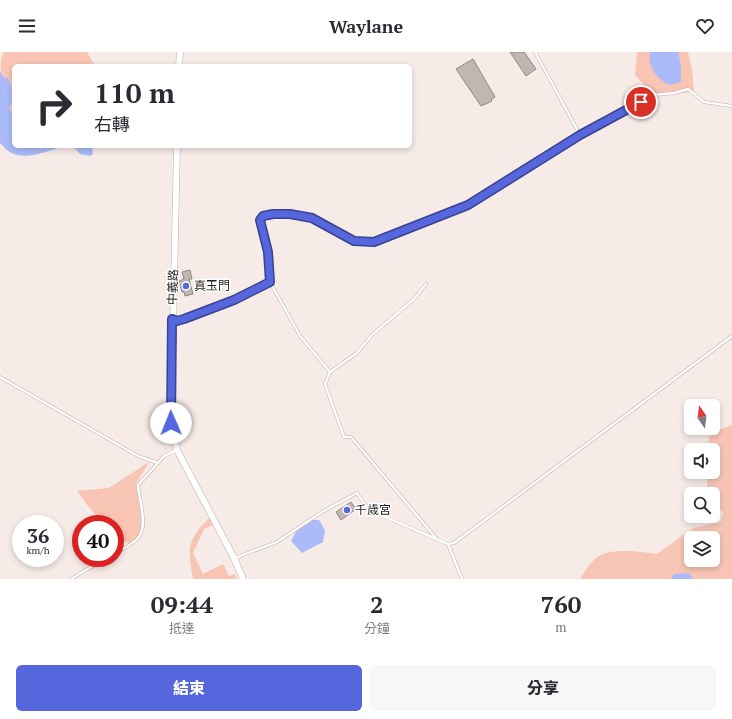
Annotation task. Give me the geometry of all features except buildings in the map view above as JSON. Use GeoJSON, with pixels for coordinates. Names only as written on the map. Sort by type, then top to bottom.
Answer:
{"type":"FeatureCollection","features":[{"type":"Feature","properties":{"kind":"street"},"geometry":{"type":"LineString","coordinates":[[179,64],[180,52]]}},
{"type":"Feature","properties":{"kind":"street","name":"中義路"},"geometry":{"type":"LineString","coordinates":[[177,148],[171,418],[177,450],[234,558],[242,579]]}},
{"type":"Feature","properties":{"kind":"lane"},"geometry":{"type":"LineString","coordinates":[[535,52],[580,135]]}},
{"type":"Feature","properties":{"kind":"lane"},"geometry":{"type":"LineString","coordinates":[[330,372],[300,336],[270,282],[268,252],[260,220],[263,216],[273,214],[290,214],[312,218],[354,241],[374,242],[468,205],[580,135],[653,95],[674,93],[688,88],[704,102],[732,106]]}},
{"type":"Feature","properties":{"kind":"lane"},"geometry":{"type":"LineString","coordinates":[[172,319],[177,321],[184,319],[234,300],[270,282]]}},
{"type":"Feature","properties":{"kind":"lane"},"geometry":{"type":"LineString","coordinates":[[426,284],[416,298],[372,335],[357,353],[330,372],[325,384],[344,437],[351,437],[436,538]]}},
{"type":"Feature","properties":{"kind":"lane"},"geometry":{"type":"LineString","coordinates":[[234,558],[277,542],[322,512],[357,493],[364,504],[376,513],[448,544],[454,543],[732,336]]}},
{"type":"Feature","properties":{"kind":"lane"},"geometry":{"type":"LineString","coordinates":[[0,377],[138,456],[158,463]]}},
{"type":"Feature","properties":{"kind":"lane"},"geometry":{"type":"LineString","coordinates":[[124,548],[131,545],[140,535],[144,522],[138,485],[164,456],[177,450]]}},
{"type":"Feature","properties":{"kind":"lane"},"geometry":{"type":"LineString","coordinates":[[448,544],[462,579]]}},
{"type":"Feature","properties":{"kind":"lane"},"geometry":{"type":"LineString","coordinates":[[71,579],[91,567]]}},
{"type":"Feature","properties":{"kind":"shaded area"},"geometry":{"type":"Polygon","coordinates":[[[4,52],[87,52],[94,64],[12,64],[12,89],[8,78],[3,77],[1,70],[4,52]]]}},
{"type":"Feature","properties":{"kind":"shaded area"},"geometry":{"type":"Polygon","coordinates":[[[637,52],[688,52],[692,70],[694,92],[653,95],[635,75],[637,52]]]}},
{"type":"Feature","properties":{"kind":"shaded area"},"geometry":{"type":"Polygon","coordinates":[[[12,100],[12,114],[9,108],[12,100]]]}},
{"type":"Feature","properties":{"kind":"shaded area"},"geometry":{"type":"Polygon","coordinates":[[[732,425],[732,579],[580,579],[593,561],[606,553],[624,551],[657,554],[684,534],[684,567],[720,567],[720,531],[689,531],[693,528],[721,522],[723,513],[720,509],[720,487],[707,487],[707,479],[720,479],[720,443],[709,443],[709,437],[712,435],[720,435],[720,430],[732,425]]]}},
{"type":"Feature","properties":{"kind":"shaded area"},"geometry":{"type":"Polygon","coordinates":[[[149,462],[136,484],[145,528],[131,545],[124,540],[124,515],[96,515],[77,491],[109,488],[149,462]]]}},
{"type":"Feature","properties":{"kind":"shaded area"},"geometry":{"type":"Polygon","coordinates":[[[209,518],[213,525],[204,529],[193,553],[203,574],[223,564],[229,576],[235,574],[237,579],[193,579],[190,560],[190,546],[196,533],[209,518]]]}},
{"type":"Feature","properties":{"kind":"water"},"geometry":{"type":"Polygon","coordinates":[[[650,52],[678,52],[681,66],[681,82],[670,85],[661,80],[654,72],[650,63],[650,52]]]}},
{"type":"Feature","properties":{"kind":"water"},"geometry":{"type":"Polygon","coordinates":[[[0,70],[3,77],[8,78],[12,90],[12,100],[9,108],[12,114],[12,148],[57,148],[26,156],[13,154],[0,143],[0,70]]]}},
{"type":"Feature","properties":{"kind":"water"},"geometry":{"type":"Polygon","coordinates":[[[75,148],[92,148],[93,154],[90,156],[80,154],[75,148]]]}},
{"type":"Feature","properties":{"kind":"water"},"geometry":{"type":"Polygon","coordinates":[[[310,520],[319,520],[325,530],[323,542],[302,553],[291,541],[297,530],[310,520]]]}},
{"type":"Feature","properties":{"kind":"waterway"},"geometry":{"type":"LineString","coordinates":[[677,579],[687,579]]}},
{"type":"Feature","properties":{"kind":"place","name":"真玉門"},"geometry":{"type":"Point","coordinates":[186,286]}},
{"type":"Feature","properties":{"kind":"place","name":"千歲宮"},"geometry":{"type":"Point","coordinates":[347,510]}},
{"type":"Feature","properties":{"kind":"route"},"geometry":{"type":"LineString","coordinates":[[171,423],[172,319],[177,321],[184,319],[234,300],[270,282],[268,252],[260,220],[263,216],[273,214],[290,214],[312,218],[354,241],[374,242],[468,205],[488,194],[580,135],[641,102]]}}]}
